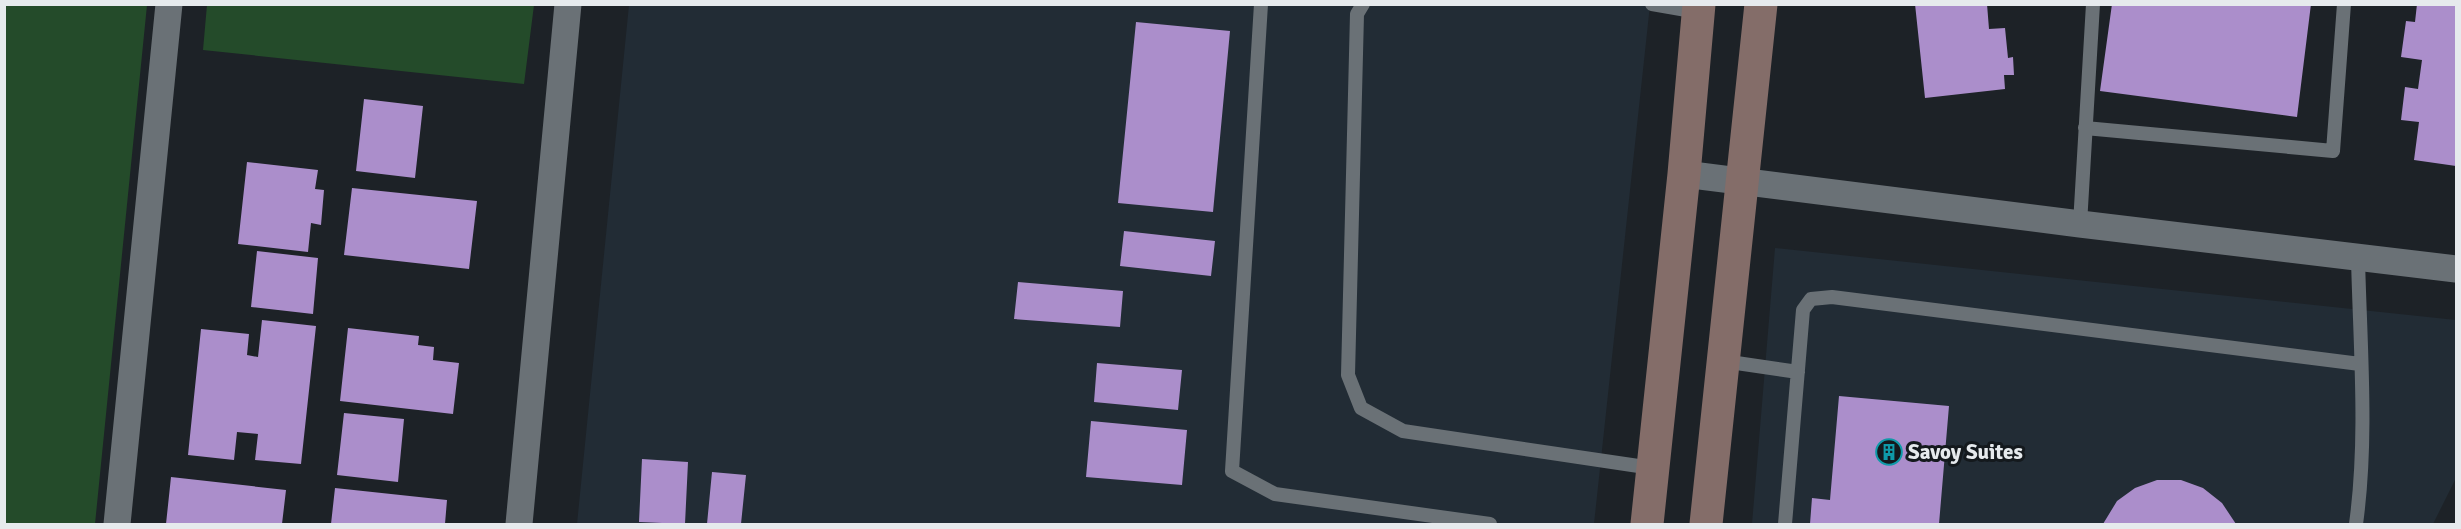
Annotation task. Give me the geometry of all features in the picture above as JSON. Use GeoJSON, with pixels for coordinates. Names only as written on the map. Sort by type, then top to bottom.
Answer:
{"type":"FeatureCollection","features":[{"type":"Feature","properties":{"kind":"street"},"geometry":{"type":"LineString","coordinates":[[117,525],[169,4]]}},
{"type":"Feature","properties":{"kind":"street"},"geometry":{"type":"LineString","coordinates":[[519,525],[568,4]]}},
{"type":"Feature","properties":{"kind":"street"},"geometry":{"type":"LineString","coordinates":[[1706,525],[1761,4]]}},
{"type":"Feature","properties":{"kind":"street"},"geometry":{"type":"LineString","coordinates":[[1647,525],[1684,174],[1698,8]]}},
{"type":"Feature","properties":{"kind":"street"},"geometry":{"type":"LineString","coordinates":[[1684,174],[1741,183],[2457,268]]}},
{"type":"Feature","properties":{"kind":"lane"},"geometry":{"type":"LineString","coordinates":[[1261,4],[1233,471],[1275,494],[1490,525]]}},
{"type":"Feature","properties":{"kind":"lane"},"geometry":{"type":"LineString","coordinates":[[1363,4],[1357,14],[1348,375],[1361,408],[1403,431],[1652,468]]}},
{"type":"Feature","properties":{"kind":"lane"},"geometry":{"type":"LineString","coordinates":[[1652,4],[1698,8]]}},
{"type":"Feature","properties":{"kind":"lane"},"geometry":{"type":"LineString","coordinates":[[2080,224],[2093,4]]}},
{"type":"Feature","properties":{"kind":"lane"},"geometry":{"type":"LineString","coordinates":[[2085,128],[2333,151],[2344,4]]}},
{"type":"Feature","properties":{"kind":"lane"},"geometry":{"type":"LineString","coordinates":[[2356,525],[2362,477],[2358,258]]}},
{"type":"Feature","properties":{"kind":"lane"},"geometry":{"type":"LineString","coordinates":[[1785,525],[1803,310],[1811,299],[1821,297],[2360,364]]}},
{"type":"Feature","properties":{"kind":"lane"},"geometry":{"type":"LineString","coordinates":[[1722,361],[1798,372]]}},
{"type":"Feature","properties":{"kind":"shaded area"},"geometry":{"type":"Polygon","coordinates":[[[629,5],[1650,5],[1594,524],[577,524],[629,5]]]}},
{"type":"Feature","properties":{"kind":"shaded area"},"geometry":{"type":"Polygon","coordinates":[[[1775,248],[2456,320],[2456,478],[2433,524],[1752,524],[1775,248]]]}},
{"type":"Feature","properties":{"kind":"green space"},"geometry":{"type":"Polygon","coordinates":[[[207,4],[534,5],[524,84],[203,50],[207,4]]]}},
{"type":"Feature","properties":{"kind":"green space"},"geometry":{"type":"Polygon","coordinates":[[[4,5],[147,5],[95,524],[5,524],[4,5]]]}},
{"type":"Feature","properties":{"kind":"building"},"geometry":{"type":"Polygon","coordinates":[[[1915,4],[1987,4],[1989,29],[2005,28],[2008,58],[2013,57],[2014,75],[2004,75],[2005,89],[1925,98],[1915,4]]]}},
{"type":"Feature","properties":{"kind":"building"},"geometry":{"type":"Polygon","coordinates":[[[2112,4],[2311,4],[2297,117],[2100,91],[2112,4]]]}},
{"type":"Feature","properties":{"kind":"building"},"geometry":{"type":"Polygon","coordinates":[[[2417,4],[2456,4],[2456,166],[2414,160],[2419,122],[2401,120],[2405,87],[2418,89],[2422,60],[2401,57],[2406,21],[2415,22],[2417,4]]]}},
{"type":"Feature","properties":{"kind":"building"},"geometry":{"type":"Polygon","coordinates":[[[1136,22],[1230,31],[1213,212],[1118,203],[1136,22]]]}},
{"type":"Feature","properties":{"kind":"building"},"geometry":{"type":"Polygon","coordinates":[[[364,99],[423,106],[415,178],[356,171],[364,99]]]}},
{"type":"Feature","properties":{"kind":"building"},"geometry":{"type":"Polygon","coordinates":[[[247,162],[318,170],[315,189],[324,190],[321,225],[311,223],[308,252],[238,244],[247,162]]]}},
{"type":"Feature","properties":{"kind":"building"},"geometry":{"type":"Polygon","coordinates":[[[352,188],[477,201],[469,269],[344,255],[352,188]]]}},
{"type":"Feature","properties":{"kind":"building"},"geometry":{"type":"Polygon","coordinates":[[[1124,231],[1215,241],[1211,276],[1120,266],[1124,231]]]}},
{"type":"Feature","properties":{"kind":"building"},"geometry":{"type":"Polygon","coordinates":[[[257,251],[318,258],[313,314],[251,307],[257,251]]]}},
{"type":"Feature","properties":{"kind":"building"},"geometry":{"type":"Polygon","coordinates":[[[1018,282],[1123,291],[1120,327],[1014,319],[1018,282]]]}},
{"type":"Feature","properties":{"kind":"building"},"geometry":{"type":"Polygon","coordinates":[[[262,320],[316,326],[301,464],[255,460],[258,434],[237,432],[234,460],[188,455],[201,329],[249,334],[247,355],[258,357],[262,320]]]}},
{"type":"Feature","properties":{"kind":"building"},"geometry":{"type":"Polygon","coordinates":[[[348,328],[419,336],[418,345],[434,347],[433,360],[459,363],[453,414],[340,401],[348,328]]]}},
{"type":"Feature","properties":{"kind":"building"},"geometry":{"type":"Polygon","coordinates":[[[1097,363],[1182,370],[1178,410],[1094,402],[1097,363]]]}},
{"type":"Feature","properties":{"kind":"building","name":"Savoy Suites"},"geometry":{"type":"Polygon","coordinates":[[[1839,396],[1949,406],[1939,524],[1810,524],[1812,498],[1830,500],[1839,396]]]}},
{"type":"Feature","properties":{"kind":"building"},"geometry":{"type":"Polygon","coordinates":[[[344,413],[404,419],[398,482],[337,475],[344,413]]]}},
{"type":"Feature","properties":{"kind":"building"},"geometry":{"type":"Polygon","coordinates":[[[1091,421],[1187,430],[1182,485],[1086,477],[1091,421]]]}},
{"type":"Feature","properties":{"kind":"building"},"geometry":{"type":"Polygon","coordinates":[[[642,459],[688,462],[685,524],[639,522],[642,459]]]}},
{"type":"Feature","properties":{"kind":"building"},"geometry":{"type":"Polygon","coordinates":[[[712,472],[746,475],[741,524],[707,524],[712,472]]]}},
{"type":"Feature","properties":{"kind":"building"},"geometry":{"type":"Polygon","coordinates":[[[171,477],[286,490],[282,524],[166,524],[171,477]]]}},
{"type":"Feature","properties":{"kind":"building"},"geometry":{"type":"Polygon","coordinates":[[[2157,480],[2181,480],[2203,488],[2222,503],[2236,524],[2103,524],[2117,501],[2135,488],[2157,480]]]}},
{"type":"Feature","properties":{"kind":"building"},"geometry":{"type":"Polygon","coordinates":[[[335,488],[447,500],[445,524],[331,524],[335,488]]]}},
{"type":"Feature","properties":{"kind":"place","name":"Savoy Suites"},"geometry":{"type":"Point","coordinates":[1889,452]}}]}
